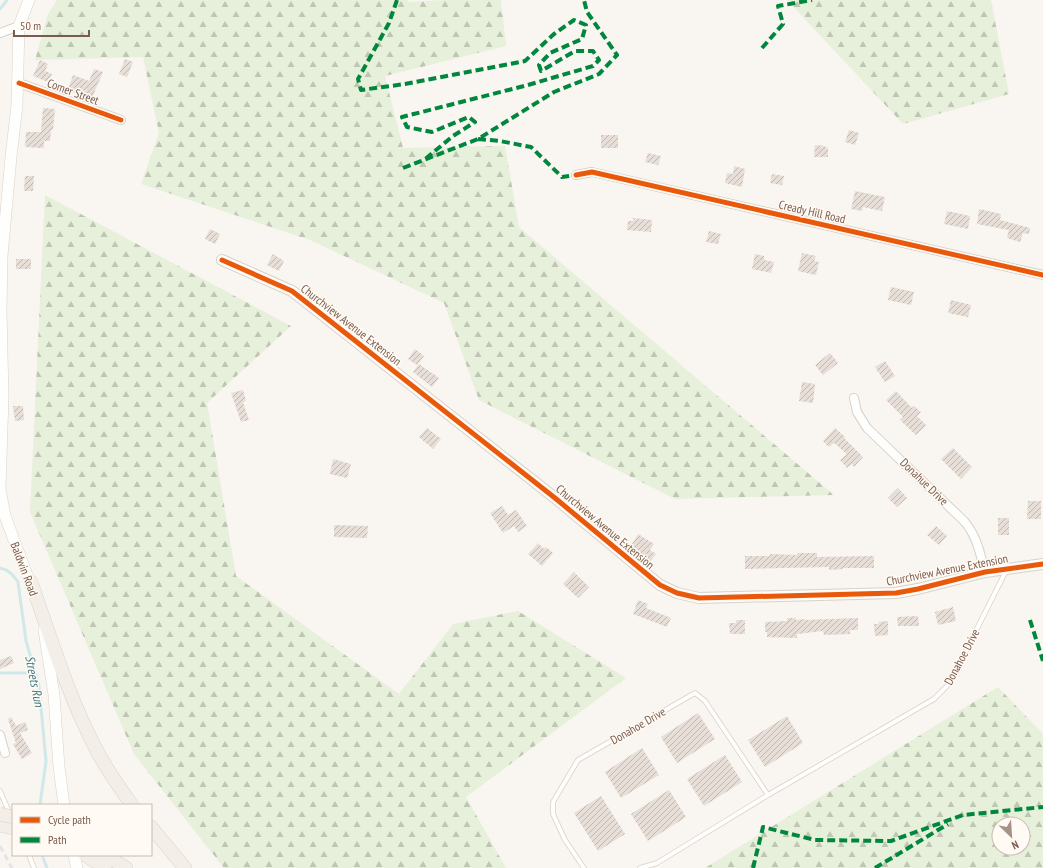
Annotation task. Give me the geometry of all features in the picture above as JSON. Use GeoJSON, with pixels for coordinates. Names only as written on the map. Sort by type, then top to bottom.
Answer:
{"type":"FeatureCollection","features":[{"type":"Feature","properties":{"kind":"main road","name":"Baldwin Road"},"geometry":{"type":"LineString","coordinates":[[30,0],[19,26],[19,83],[2,256],[0,310],[3,397],[0,489],[5,516],[14,544],[31,582],[42,618],[54,695],[59,766],[64,804]]}},
{"type":"Feature","properties":{"kind":"main road"},"geometry":{"type":"LineString","coordinates":[[31,582],[80,718],[96,750],[131,804]]}},
{"type":"Feature","properties":{"kind":"main road"},"geometry":{"type":"LineString","coordinates":[[0,814],[12,818]]}},
{"type":"Feature","properties":{"kind":"main road"},"geometry":{"type":"LineString","coordinates":[[0,825],[12,828]]}},
{"type":"Feature","properties":{"kind":"main road"},"geometry":{"type":"LineString","coordinates":[[152,828],[185,868]]}},
{"type":"Feature","properties":{"kind":"main road"},"geometry":{"type":"LineString","coordinates":[[74,856],[77,868]]}},
{"type":"Feature","properties":{"kind":"main road"},"geometry":{"type":"LineString","coordinates":[[87,856],[105,868]]}},
{"type":"Feature","properties":{"kind":"main road"},"geometry":{"type":"LineString","coordinates":[[107,856],[124,867]]}},
{"type":"Feature","properties":{"kind":"street"},"geometry":{"type":"LineString","coordinates":[[0,33],[19,26]]}},
{"type":"Feature","properties":{"kind":"street","name":"Comer Street"},"geometry":{"type":"LineString","coordinates":[[19,83],[121,120]]}},
{"type":"Feature","properties":{"kind":"street","name":"Cready Hill Road"},"geometry":{"type":"LineString","coordinates":[[576,175],[592,172],[1043,275]]}},
{"type":"Feature","properties":{"kind":"street","name":"Churchview Avenue Extension"},"geometry":{"type":"LineString","coordinates":[[222,260],[292,291],[555,498],[660,585],[678,593],[699,598],[896,593],[985,572],[1043,564]]}},
{"type":"Feature","properties":{"kind":"street","name":"Donahue Drive"},"geometry":{"type":"LineString","coordinates":[[854,398],[857,412],[867,428],[972,530],[978,544],[985,572]]}},
{"type":"Feature","properties":{"kind":"street"},"geometry":{"type":"LineString","coordinates":[[0,735],[5,753]]}},
{"type":"Feature","properties":{"kind":"lane","name":"Donahoe Drive"},"geometry":{"type":"LineString","coordinates":[[640,868],[657,863],[768,795],[928,702],[939,694],[949,684],[1007,568]]}},
{"type":"Feature","properties":{"kind":"lane","name":"Donahoe Drive"},"geometry":{"type":"LineString","coordinates":[[584,868],[565,840],[553,814],[553,802],[578,760],[695,693],[705,701],[768,795]]}},
{"type":"Feature","properties":{"kind":"lane"},"geometry":{"type":"LineString","coordinates":[[0,790],[12,816]]}},
{"type":"Feature","properties":{"kind":"lane"},"geometry":{"type":"LineString","coordinates":[[28,856],[34,868]]}},
{"type":"Feature","properties":{"kind":"green space"},"geometry":{"type":"Polygon","coordinates":[[[57,0],[408,0],[409,2],[443,0],[501,0],[506,46],[385,76],[403,148],[505,146],[519,227],[834,495],[675,499],[479,400],[444,303],[310,240],[141,184],[159,133],[143,57],[35,60],[48,14],[57,0]]]}},
{"type":"Feature","properties":{"kind":"green space"},"geometry":{"type":"Polygon","coordinates":[[[787,0],[991,0],[1009,94],[903,124],[787,0]]]}},
{"type":"Feature","properties":{"kind":"green space"},"geometry":{"type":"Polygon","coordinates":[[[45,195],[291,326],[207,403],[236,576],[399,694],[453,624],[518,611],[626,678],[466,797],[506,868],[224,868],[134,754],[30,512],[45,195]]]}},
{"type":"Feature","properties":{"kind":"green space"},"geometry":{"type":"Polygon","coordinates":[[[998,687],[1043,734],[1043,868],[705,868],[998,687]]]}},
{"type":"Feature","properties":{"kind":"building"},"geometry":{"type":"Polygon","coordinates":[[[125,59],[133,62],[127,77],[119,74],[125,59]]]}},
{"type":"Feature","properties":{"kind":"building"},"geometry":{"type":"Polygon","coordinates":[[[40,60],[48,64],[45,71],[52,74],[48,82],[33,76],[40,60]]]}},
{"type":"Feature","properties":{"kind":"building"},"geometry":{"type":"Polygon","coordinates":[[[94,69],[103,72],[91,100],[68,90],[73,75],[89,81],[94,69]]]}},
{"type":"Feature","properties":{"kind":"building"},"geometry":{"type":"Polygon","coordinates":[[[43,108],[55,109],[53,130],[51,130],[50,141],[44,141],[44,148],[25,147],[26,132],[41,132],[43,108]]]}},
{"type":"Feature","properties":{"kind":"building"},"geometry":{"type":"Polygon","coordinates":[[[849,130],[859,133],[855,145],[845,142],[849,130]]]}},
{"type":"Feature","properties":{"kind":"building"},"geometry":{"type":"Polygon","coordinates":[[[601,135],[618,135],[618,148],[601,148],[601,135]]]}},
{"type":"Feature","properties":{"kind":"building"},"geometry":{"type":"Polygon","coordinates":[[[815,145],[825,146],[828,148],[828,157],[814,157],[815,145]]]}},
{"type":"Feature","properties":{"kind":"building"},"geometry":{"type":"Polygon","coordinates":[[[648,153],[661,156],[658,165],[645,162],[648,153]]]}},
{"type":"Feature","properties":{"kind":"building"},"geometry":{"type":"Polygon","coordinates":[[[734,166],[745,169],[742,187],[725,183],[727,173],[733,174],[734,166]]]}},
{"type":"Feature","properties":{"kind":"building"},"geometry":{"type":"Polygon","coordinates":[[[772,174],[784,176],[782,185],[770,183],[772,174]]]}},
{"type":"Feature","properties":{"kind":"building"},"geometry":{"type":"Polygon","coordinates":[[[25,176],[34,176],[33,191],[24,191],[25,176]]]}},
{"type":"Feature","properties":{"kind":"building"},"geometry":{"type":"Polygon","coordinates":[[[855,191],[885,197],[882,211],[863,207],[862,211],[851,209],[855,191]]]}},
{"type":"Feature","properties":{"kind":"building"},"geometry":{"type":"Polygon","coordinates":[[[979,209],[1001,214],[1000,220],[1030,228],[1029,234],[1023,233],[1020,242],[1007,238],[1009,230],[977,224],[979,209]]]}},
{"type":"Feature","properties":{"kind":"building"},"geometry":{"type":"Polygon","coordinates":[[[947,211],[970,216],[968,229],[944,224],[947,211]]]}},
{"type":"Feature","properties":{"kind":"building"},"geometry":{"type":"Polygon","coordinates":[[[633,218],[652,220],[651,232],[627,230],[628,221],[633,221],[633,218]]]}},
{"type":"Feature","properties":{"kind":"building"},"geometry":{"type":"Polygon","coordinates":[[[210,229],[220,234],[215,244],[205,239],[210,229]]]}},
{"type":"Feature","properties":{"kind":"building"},"geometry":{"type":"Polygon","coordinates":[[[709,231],[721,234],[718,244],[706,242],[709,231]]]}},
{"type":"Feature","properties":{"kind":"building"},"geometry":{"type":"Polygon","coordinates":[[[802,253],[816,256],[814,261],[819,262],[816,275],[798,271],[802,253]]]}},
{"type":"Feature","properties":{"kind":"building"},"geometry":{"type":"Polygon","coordinates":[[[273,254],[284,261],[279,271],[267,265],[273,254]]]}},
{"type":"Feature","properties":{"kind":"building"},"geometry":{"type":"Polygon","coordinates":[[[755,254],[764,256],[764,260],[774,262],[771,273],[752,269],[755,254]]]}},
{"type":"Feature","properties":{"kind":"building"},"geometry":{"type":"Polygon","coordinates":[[[16,259],[31,259],[31,269],[16,269],[16,259]]]}},
{"type":"Feature","properties":{"kind":"building"},"geometry":{"type":"Polygon","coordinates":[[[891,287],[914,292],[911,305],[888,300],[891,287]]]}},
{"type":"Feature","properties":{"kind":"building"},"geometry":{"type":"Polygon","coordinates":[[[951,300],[971,305],[968,317],[948,313],[951,300]]]}},
{"type":"Feature","properties":{"kind":"building"},"geometry":{"type":"Polygon","coordinates":[[[415,349],[424,356],[417,365],[408,359],[415,349]]]}},
{"type":"Feature","properties":{"kind":"building"},"geometry":{"type":"Polygon","coordinates":[[[830,353],[838,363],[823,375],[815,365],[830,353]]]}},
{"type":"Feature","properties":{"kind":"building"},"geometry":{"type":"Polygon","coordinates":[[[885,361],[895,376],[885,382],[875,367],[885,361]]]}},
{"type":"Feature","properties":{"kind":"building"},"geometry":{"type":"Polygon","coordinates":[[[419,364],[439,378],[432,387],[413,372],[419,364]]]}},
{"type":"Feature","properties":{"kind":"building"},"geometry":{"type":"Polygon","coordinates":[[[802,382],[815,384],[813,403],[799,401],[802,382]]]}},
{"type":"Feature","properties":{"kind":"building"},"geometry":{"type":"Polygon","coordinates":[[[243,390],[246,401],[243,402],[249,420],[241,422],[231,393],[243,390]]]}},
{"type":"Feature","properties":{"kind":"building"},"geometry":{"type":"Polygon","coordinates":[[[896,391],[912,408],[914,406],[921,412],[917,416],[926,425],[916,435],[900,420],[903,417],[886,400],[896,391]]]}},
{"type":"Feature","properties":{"kind":"building"},"geometry":{"type":"Polygon","coordinates":[[[13,406],[23,406],[24,420],[15,421],[13,406]]]}},
{"type":"Feature","properties":{"kind":"building"},"geometry":{"type":"Polygon","coordinates":[[[427,428],[441,439],[433,449],[419,437],[427,428]]]}},
{"type":"Feature","properties":{"kind":"building"},"geometry":{"type":"Polygon","coordinates":[[[835,428],[863,457],[854,467],[852,464],[847,468],[840,460],[847,454],[834,443],[829,447],[823,441],[835,428]]]}},
{"type":"Feature","properties":{"kind":"building"},"geometry":{"type":"Polygon","coordinates":[[[953,448],[972,467],[961,479],[941,459],[953,448]]]}},
{"type":"Feature","properties":{"kind":"building"},"geometry":{"type":"Polygon","coordinates":[[[333,459],[351,464],[347,478],[330,474],[333,459]]]}},
{"type":"Feature","properties":{"kind":"building"},"geometry":{"type":"Polygon","coordinates":[[[898,488],[907,498],[897,507],[888,498],[898,488]]]}},
{"type":"Feature","properties":{"kind":"building"},"geometry":{"type":"Polygon","coordinates":[[[1028,501],[1041,501],[1041,519],[1027,519],[1028,501]]]}},
{"type":"Feature","properties":{"kind":"building"},"geometry":{"type":"Polygon","coordinates":[[[502,506],[508,515],[516,510],[527,526],[518,532],[514,526],[503,533],[490,513],[502,506]]]}},
{"type":"Feature","properties":{"kind":"building"},"geometry":{"type":"Polygon","coordinates":[[[998,518],[1009,518],[1009,535],[998,535],[998,518]]]}},
{"type":"Feature","properties":{"kind":"building"},"geometry":{"type":"Polygon","coordinates":[[[334,525],[368,526],[367,538],[334,537],[334,525]]]}},
{"type":"Feature","properties":{"kind":"building"},"geometry":{"type":"Polygon","coordinates":[[[936,526],[947,536],[939,545],[927,535],[936,526]]]}},
{"type":"Feature","properties":{"kind":"building"},"geometry":{"type":"Polygon","coordinates":[[[638,534],[654,544],[650,550],[656,554],[650,562],[629,549],[638,534]]]}},
{"type":"Feature","properties":{"kind":"building"},"geometry":{"type":"Polygon","coordinates":[[[538,543],[544,549],[546,547],[553,553],[542,566],[528,554],[538,543]]]}},
{"type":"Feature","properties":{"kind":"building"},"geometry":{"type":"Polygon","coordinates":[[[797,553],[817,553],[817,557],[874,556],[874,568],[843,568],[829,570],[829,567],[745,569],[745,556],[770,556],[770,554],[797,555],[797,553]]]}},
{"type":"Feature","properties":{"kind":"building"},"geometry":{"type":"Polygon","coordinates":[[[574,572],[589,587],[578,598],[563,584],[574,572]]]}},
{"type":"Feature","properties":{"kind":"building"},"geometry":{"type":"Polygon","coordinates":[[[638,600],[648,604],[646,608],[671,618],[667,627],[633,614],[638,600]]]}},
{"type":"Feature","properties":{"kind":"building"},"geometry":{"type":"Polygon","coordinates":[[[953,607],[956,621],[938,625],[935,612],[953,607]]]}},
{"type":"Feature","properties":{"kind":"building"},"geometry":{"type":"Polygon","coordinates":[[[918,616],[919,626],[898,626],[897,617],[918,616]]]}},
{"type":"Feature","properties":{"kind":"building"},"geometry":{"type":"Polygon","coordinates":[[[787,618],[805,620],[858,618],[858,630],[850,630],[850,634],[824,635],[823,631],[797,634],[797,638],[767,637],[767,632],[765,632],[765,622],[787,621],[787,618]]]}},
{"type":"Feature","properties":{"kind":"building"},"geometry":{"type":"Polygon","coordinates":[[[736,620],[745,620],[745,634],[730,634],[729,623],[736,623],[736,620]]]}},
{"type":"Feature","properties":{"kind":"building"},"geometry":{"type":"Polygon","coordinates":[[[888,621],[888,635],[875,636],[874,624],[888,621]]]}},
{"type":"Feature","properties":{"kind":"building"},"geometry":{"type":"Polygon","coordinates":[[[11,656],[14,663],[0,669],[0,660],[11,656]]]}},
{"type":"Feature","properties":{"kind":"building"},"geometry":{"type":"Polygon","coordinates":[[[698,713],[715,739],[677,763],[661,737],[698,713]]]}},
{"type":"Feature","properties":{"kind":"building"},"geometry":{"type":"Polygon","coordinates":[[[787,716],[803,743],[765,767],[748,740],[787,716]]]}},
{"type":"Feature","properties":{"kind":"building"},"geometry":{"type":"Polygon","coordinates":[[[11,717],[16,726],[25,722],[28,730],[20,733],[32,753],[22,759],[13,744],[16,743],[8,719],[11,717]]]}},
{"type":"Feature","properties":{"kind":"building"},"geometry":{"type":"Polygon","coordinates":[[[642,748],[659,775],[621,798],[605,772],[642,748]]]}},
{"type":"Feature","properties":{"kind":"building"},"geometry":{"type":"Polygon","coordinates":[[[725,755],[742,782],[704,806],[687,779],[725,755]]]}},
{"type":"Feature","properties":{"kind":"building"},"geometry":{"type":"Polygon","coordinates":[[[669,790],[686,817],[648,841],[631,814],[669,790]]]}},
{"type":"Feature","properties":{"kind":"building"},"geometry":{"type":"Polygon","coordinates":[[[601,796],[625,834],[598,851],[574,813],[601,796]]]}},
{"type":"Feature","properties":{"kind":"waterway","name":"Streets Run"},"geometry":{"type":"LineString","coordinates":[[0,9],[7,0]]}},
{"type":"Feature","properties":{"kind":"waterway","name":"Streets Run"},"geometry":{"type":"LineString","coordinates":[[0,568],[10,573],[18,582],[26,641],[39,686],[46,761],[40,804]]}},
{"type":"Feature","properties":{"kind":"waterway"},"geometry":{"type":"LineString","coordinates":[[0,673],[35,673]]}},
{"type":"Feature","properties":{"kind":"waterway","name":"Streets Run"},"geometry":{"type":"LineString","coordinates":[[42,856],[47,868]]}},
{"type":"Feature","properties":{"kind":"railway"},"geometry":{"type":"LineString","coordinates":[[0,846],[12,868]]}},
{"type":"Feature","properties":{"kind":"marked path"},"geometry":{"type":"LineString","coordinates":[[397,0],[389,23],[358,79],[361,90],[405,84],[525,61],[554,34],[574,20],[586,25],[582,39],[550,53],[539,65],[541,71],[575,51],[593,51],[599,60],[593,66],[528,85],[402,117],[407,127],[432,132],[469,117],[475,122],[453,136],[424,160]]}},
{"type":"Feature","properties":{"kind":"marked path"},"geometry":{"type":"LineString","coordinates":[[403,168],[478,139],[554,92],[599,74],[617,55],[587,12],[584,0]]}},
{"type":"Feature","properties":{"kind":"marked path"},"geometry":{"type":"LineString","coordinates":[[762,48],[783,24],[778,6],[812,0]]}},
{"type":"Feature","properties":{"kind":"marked path"},"geometry":{"type":"LineString","coordinates":[[478,139],[500,141],[531,147],[562,177],[576,175]]}},
{"type":"Feature","properties":{"kind":"marked path"},"geometry":{"type":"LineString","coordinates":[[1030,620],[1043,661]]}},
{"type":"Feature","properties":{"kind":"marked path"},"geometry":{"type":"LineString","coordinates":[[753,868],[763,827],[815,840],[891,841],[963,815],[1043,807]]}},
{"type":"Feature","properties":{"kind":"marked path"},"geometry":{"type":"LineString","coordinates":[[875,868],[948,824]]}},
{"type":"Feature","properties":{"kind":"cycle path"},"geometry":{"type":"LineString","coordinates":[[19,83],[121,120]]}},
{"type":"Feature","properties":{"kind":"cycle path"},"geometry":{"type":"LineString","coordinates":[[576,175],[592,172],[1043,275]]}},
{"type":"Feature","properties":{"kind":"cycle path"},"geometry":{"type":"LineString","coordinates":[[222,260],[292,291],[555,498],[660,585],[677,593],[699,598],[896,593],[985,572],[1043,564]]}}]}
